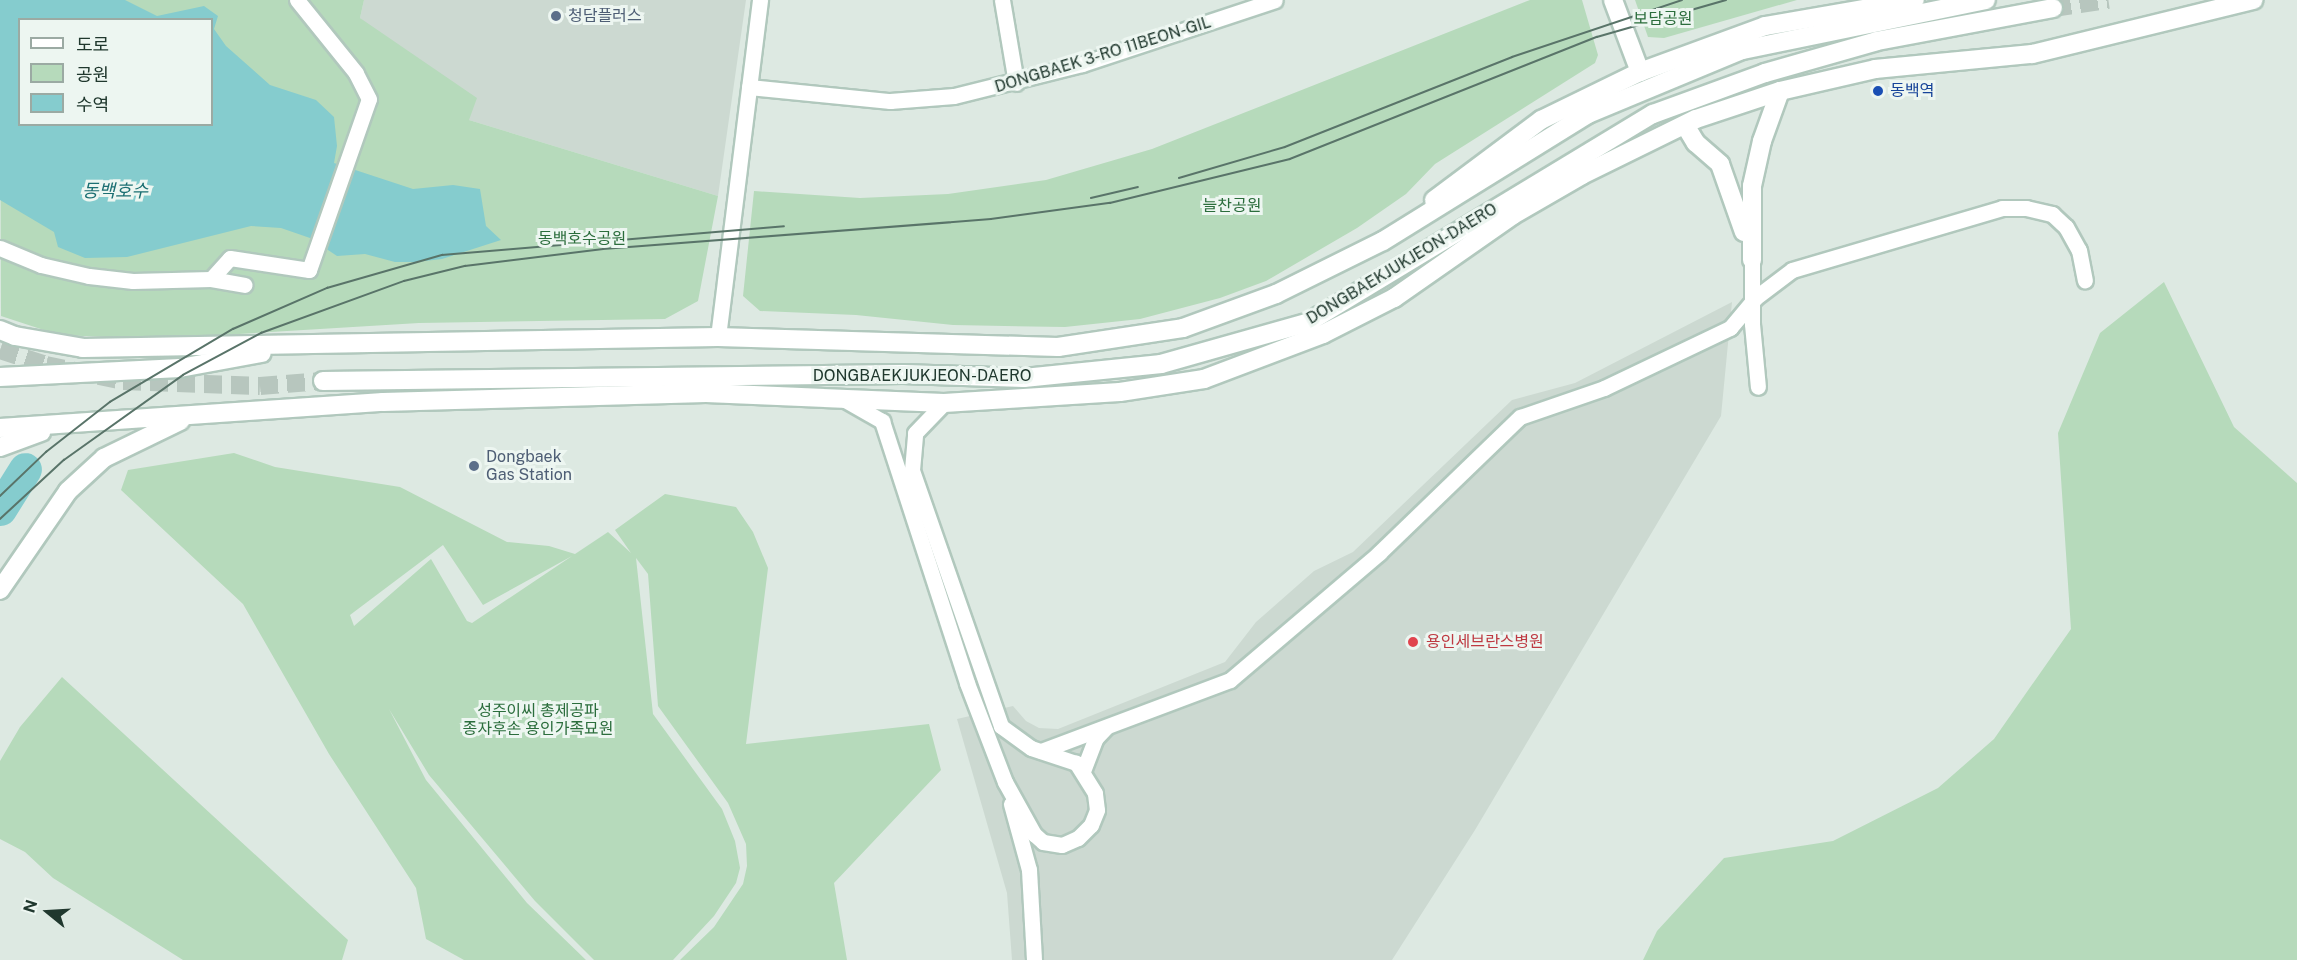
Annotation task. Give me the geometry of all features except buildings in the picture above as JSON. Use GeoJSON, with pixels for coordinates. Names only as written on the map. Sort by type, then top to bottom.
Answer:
{"type":"FeatureCollection","features":[{"type":"Feature","properties":{"kind":"main road"},"geometry":{"type":"LineString","coordinates":[[1613,0],[1640,72]]}},
{"type":"Feature","properties":{"kind":"main road"},"geometry":{"type":"LineString","coordinates":[[1383,241],[1541,120],[1640,72],[1765,26],[1915,0]]}},
{"type":"Feature","properties":{"kind":"main road","name":"DONGBAEKJUKJEON-DAERO"},"geometry":{"type":"LineString","coordinates":[[316,343],[718,337],[1058,347],[1183,328],[1276,294],[1383,241],[1588,114],[1742,50],[1986,0]]}},
{"type":"Feature","properties":{"kind":"main road"},"geometry":{"type":"LineString","coordinates":[[2188,19],[2212,7],[2214,0]]}},
{"type":"Feature","properties":{"kind":"main road"},"geometry":{"type":"LineString","coordinates":[[0,428],[188,418],[383,402],[706,393],[944,403],[1120,392],[1204,379],[1323,334],[1394,298],[1513,215],[1582,175],[1685,124],[1780,91],[1875,69],[2032,54],[2188,19],[2253,0]]}},
{"type":"Feature","properties":{"kind":"main road","name":"DONGBAEKJUKJEON-DAERO"},"geometry":{"type":"LineString","coordinates":[[323,381],[892,374],[1035,377],[1161,364],[1309,322],[1653,114],[1765,73],[1877,41],[2053,8]]}},
{"type":"Feature","properties":{"kind":"main road"},"geometry":{"type":"LineString","coordinates":[[1752,260],[1753,178],[1780,91]]}},
{"type":"Feature","properties":{"kind":"main road"},"geometry":{"type":"LineString","coordinates":[[1685,124],[1696,143],[1720,164],[1729,180],[1752,260]]}},
{"type":"Feature","properties":{"kind":"main road"},"geometry":{"type":"LineString","coordinates":[[1323,334],[1364,288]]}},
{"type":"Feature","properties":{"kind":"main road"},"geometry":{"type":"LineString","coordinates":[[0,330],[15,336],[83,348],[316,343]]}},
{"type":"Feature","properties":{"kind":"main road"},"geometry":{"type":"LineString","coordinates":[[0,377],[180,368],[316,343]]}},
{"type":"Feature","properties":{"kind":"main road"},"geometry":{"type":"LineString","coordinates":[[0,383],[20,375]]}},
{"type":"Feature","properties":{"kind":"main road"},"geometry":{"type":"LineString","coordinates":[[1035,377],[1120,392]]}},
{"type":"Feature","properties":{"kind":"main road"},"geometry":{"type":"LineString","coordinates":[[0,590],[68,491],[104,458],[188,418]]}},
{"type":"Feature","properties":{"kind":"main road"},"geometry":{"type":"LineString","coordinates":[[0,447],[61,426]]}},
{"type":"Feature","properties":{"kind":"street"},"geometry":{"type":"LineString","coordinates":[[211,279],[230,258],[309,270],[369,99],[356,73],[297,0]]}},
{"type":"Feature","properties":{"kind":"street"},"geometry":{"type":"LineString","coordinates":[[718,337],[760,0]]}},
{"type":"Feature","properties":{"kind":"street"},"geometry":{"type":"LineString","coordinates":[[1002,0],[1016,83]]}},
{"type":"Feature","properties":{"kind":"street","name":"DONGBAEK 3-RO 11BEON-GIL"},"geometry":{"type":"LineString","coordinates":[[749,87],[890,101],[954,96],[1016,83],[1275,0]]}},
{"type":"Feature","properties":{"kind":"street"},"geometry":{"type":"LineString","coordinates":[[1041,751],[1230,680],[1378,553],[1520,417],[1604,388],[1730,328],[1755,298],[1792,270],[2002,208],[2026,207],[2052,214],[2066,227],[2079,250],[2085,280]]}},
{"type":"Feature","properties":{"kind":"street"},"geometry":{"type":"LineString","coordinates":[[0,248],[41,265],[89,276],[133,281],[211,279],[244,285]]}},
{"type":"Feature","properties":{"kind":"street"},"geometry":{"type":"LineString","coordinates":[[1752,260],[1755,298],[1752,324],[1758,387]]}},
{"type":"Feature","properties":{"kind":"street"},"geometry":{"type":"LineString","coordinates":[[845,400],[882,421],[967,683],[1005,782],[1029,870],[1034,960]]}},
{"type":"Feature","properties":{"kind":"street"},"geometry":{"type":"LineString","coordinates":[[944,403],[915,433],[912,470],[992,709],[1013,738],[1041,751],[1068,759],[1083,771],[1095,793],[1095,818],[1085,832],[1071,842],[1053,845],[1043,842],[1034,834],[1005,782]]}},
{"type":"Feature","properties":{"kind":"street"},"geometry":{"type":"LineString","coordinates":[[1083,771],[1095,740],[1107,727]]}},
{"type":"Feature","properties":{"kind":"street"},"geometry":{"type":"LineString","coordinates":[[1029,870],[1043,842]]}},
{"type":"Feature","properties":{"kind":"shaded area"},"geometry":{"type":"Polygon","coordinates":[[[364,0],[746,0],[718,196],[469,120],[360,18],[364,0]]]}},
{"type":"Feature","properties":{"kind":"shaded area","name":"용인세브란스병원"},"geometry":{"type":"Polygon","coordinates":[[[1732,302],[1721,416],[1475,830],[1392,960],[1012,960],[1007,893],[957,719],[1013,706],[1026,721],[1039,728],[1058,729],[1225,662],[1256,622],[1314,571],[1353,552],[1512,400],[1575,383],[1732,302]]]}},
{"type":"Feature","properties":{"kind":"green space","name":"동백호수공원"},"geometry":{"type":"Polygon","coordinates":[[[0,0],[364,0],[360,18],[477,98],[469,120],[718,196],[698,301],[665,319],[419,323],[155,339],[59,335],[1,316],[0,0]]]}},
{"type":"Feature","properties":{"kind":"green space","name":"늘찬공원"},"geometry":{"type":"Polygon","coordinates":[[[1530,0],[1582,0],[1598,55],[1595,63],[1435,164],[1406,194],[1357,228],[1266,281],[1220,298],[1140,319],[1065,327],[953,325],[856,315],[760,311],[743,296],[754,191],[860,198],[948,194],[1046,180],[1152,149],[1530,0]]]}},
{"type":"Feature","properties":{"kind":"green space","name":"보담공원"},"geometry":{"type":"Polygon","coordinates":[[[1635,0],[1797,0],[1664,38],[1648,37],[1635,0]]]}},
{"type":"Feature","properties":{"kind":"green space"},"geometry":{"type":"Polygon","coordinates":[[[2164,282],[2234,427],[2297,483],[2297,960],[1643,960],[1657,931],[1724,858],[1833,841],[1938,788],[1994,739],[2071,629],[2058,433],[2100,333],[2164,282]]]}},
{"type":"Feature","properties":{"kind":"green space","name":"성주이씨 총제공파 종자후손 용인가족묘원"},"geometry":{"type":"Polygon","coordinates":[[[234,453],[275,467],[400,487],[507,542],[549,546],[575,554],[608,532],[631,553],[615,530],[665,494],[736,507],[753,532],[768,568],[746,744],[929,724],[941,770],[834,883],[847,960],[680,960],[714,927],[743,884],[747,866],[746,844],[728,803],[658,706],[648,574],[636,558],[653,714],[722,809],[735,841],[740,868],[736,883],[714,916],[673,960],[594,960],[535,901],[429,775],[389,709],[426,780],[527,903],[586,960],[464,960],[426,939],[416,888],[329,754],[243,604],[121,490],[128,470],[234,453]],[[443,545],[350,615],[354,626],[431,559],[467,621],[472,623],[572,556],[483,605],[443,545]]]}},
{"type":"Feature","properties":{"kind":"green space"},"geometry":{"type":"Polygon","coordinates":[[[62,677],[348,940],[342,960],[183,960],[53,878],[25,852],[0,839],[0,761],[20,727],[62,677]]]}},
{"type":"Feature","properties":{"kind":"water","name":"동백호수"},"geometry":{"type":"Polygon","coordinates":[[[0,0],[125,0],[157,16],[204,6],[218,16],[214,29],[226,46],[270,85],[316,100],[334,117],[337,146],[334,163],[413,189],[453,185],[480,189],[486,226],[501,240],[442,259],[395,262],[365,254],[337,256],[310,238],[281,228],[251,226],[127,257],[85,258],[58,247],[54,232],[0,200],[0,0]]]}},
{"type":"Feature","properties":{"kind":"waterway"},"geometry":{"type":"LineString","coordinates":[[0,509],[25,469]]}},
{"type":"Feature","properties":{"kind":"tunnel"},"geometry":{"type":"LineString","coordinates":[[2053,8],[2108,0]]}},
{"type":"Feature","properties":{"kind":"tunnel"},"geometry":{"type":"LineString","coordinates":[[0,350],[46,365],[123,381],[260,386],[323,381]]}},
{"type":"Feature","properties":{"kind":"tram line"},"geometry":{"type":"LineString","coordinates":[[1179,178],[1285,147],[1512,57],[1682,0]]}},
{"type":"Feature","properties":{"kind":"tram line"},"geometry":{"type":"LineString","coordinates":[[0,519],[64,460],[183,375],[261,333],[404,281],[465,266],[603,249],[991,219],[1110,203],[1290,159],[1597,37],[1726,0]]}},
{"type":"Feature","properties":{"kind":"tram line"},"geometry":{"type":"LineString","coordinates":[[1091,198],[1138,187]]}},
{"type":"Feature","properties":{"kind":"tram line"},"geometry":{"type":"LineString","coordinates":[[0,496],[46,452],[110,402],[233,329],[327,288],[442,255],[784,226]]}},
{"type":"Feature","properties":{"kind":"place","name":"청담플러스"},"geometry":{"type":"Point","coordinates":[556,16]}},
{"type":"Feature","properties":{"kind":"place","name":"동백역"},"geometry":{"type":"Point","coordinates":[1878,91]}},
{"type":"Feature","properties":{"kind":"place","name":"Dongbaek Gas Station"},"geometry":{"type":"Point","coordinates":[474,466]}},
{"type":"Feature","properties":{"kind":"place","name":"용인세브란스병원"},"geometry":{"type":"Point","coordinates":[1413,642]}}]}
